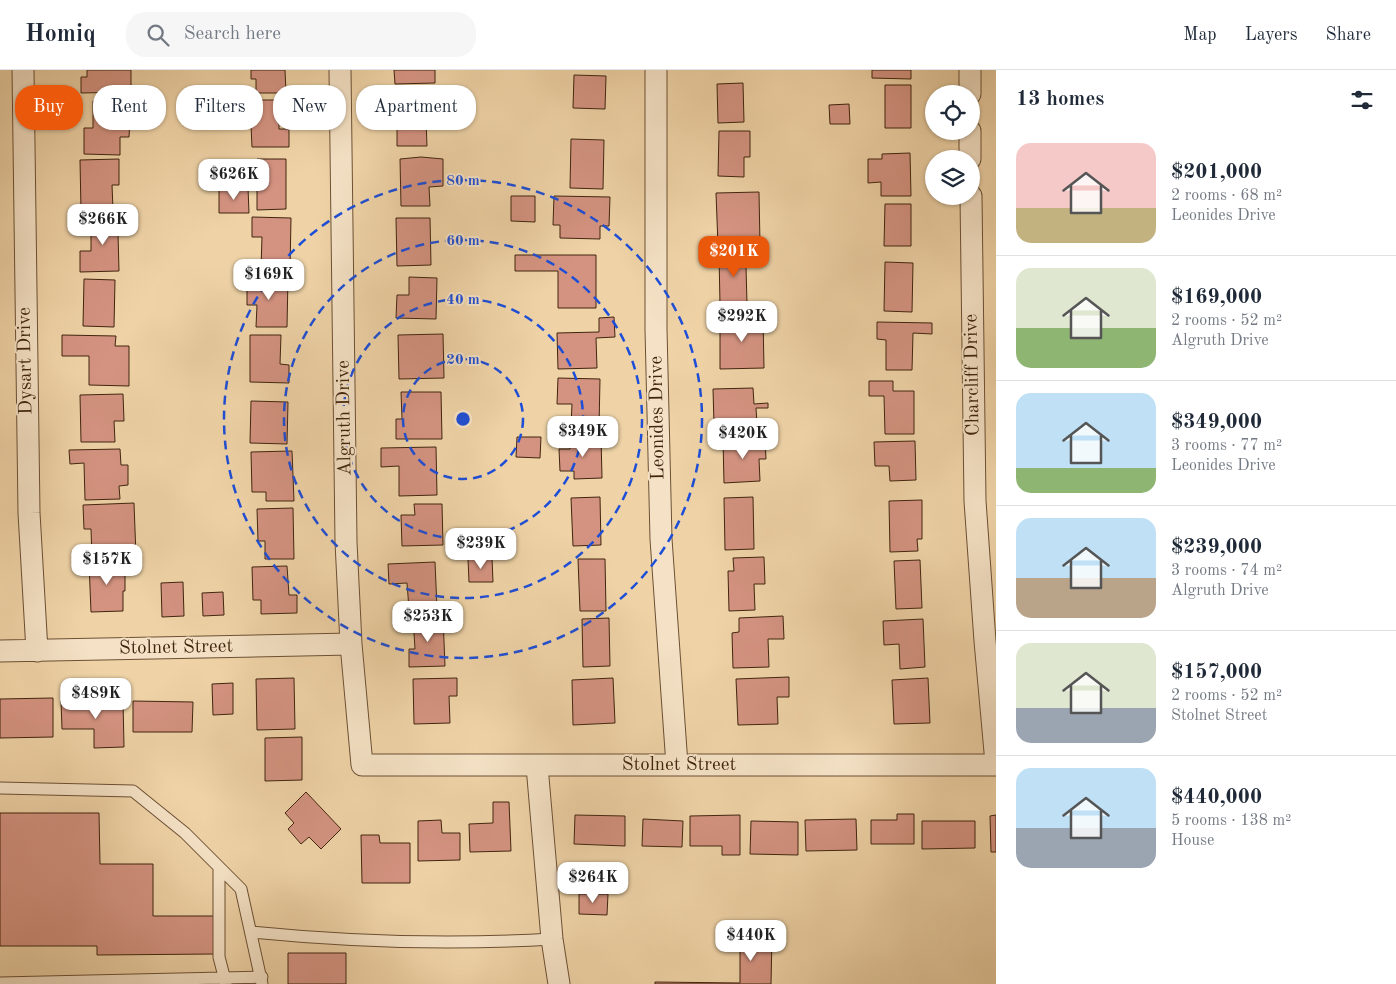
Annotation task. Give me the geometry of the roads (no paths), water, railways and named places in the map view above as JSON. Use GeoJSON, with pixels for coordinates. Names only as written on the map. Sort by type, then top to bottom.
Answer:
{"type":"FeatureCollection","features":[{"type":"Feature","properties":{"kind":"street","name":"Dysart Drive"},"geometry":{"type":"LineString","coordinates":[[23,70],[29,512],[37,651]]}},
{"type":"Feature","properties":{"kind":"street","name":"Algruth Drive"},"geometry":{"type":"LineString","coordinates":[[340,70],[346,542],[351,644],[362,765]]}},
{"type":"Feature","properties":{"kind":"street","name":"Leonides Drive"},"geometry":{"type":"LineString","coordinates":[[656,70],[656,329],[661,539],[677,765]]}},
{"type":"Feature","properties":{"kind":"street"},"geometry":{"type":"LineString","coordinates":[[970,70],[970,85]]}},
{"type":"Feature","properties":{"kind":"street","name":"Charcliff Drive"},"geometry":{"type":"LineString","coordinates":[[971,205],[975,501],[996,764]]}},
{"type":"Feature","properties":{"kind":"street","name":"Stolnet Street"},"geometry":{"type":"LineString","coordinates":[[0,651],[351,644]]}},
{"type":"Feature","properties":{"kind":"street","name":"Stolnet Street"},"geometry":{"type":"LineString","coordinates":[[362,765],[996,764]]}},
{"type":"Feature","properties":{"kind":"street"},"geometry":{"type":"LineString","coordinates":[[537,766],[552,939],[559,984]]}},
{"type":"Feature","properties":{"kind":"lane"},"geometry":{"type":"LineString","coordinates":[[0,788],[133,791],[185,833],[241,889],[262,980],[0,983]]}},
{"type":"Feature","properties":{"kind":"lane"},"geometry":{"type":"LineString","coordinates":[[219,868],[219,957],[226,981]]}},
{"type":"Feature","properties":{"kind":"lane"},"geometry":{"type":"LineString","coordinates":[[251,932],[332,939],[494,942],[552,939]]}}]}
